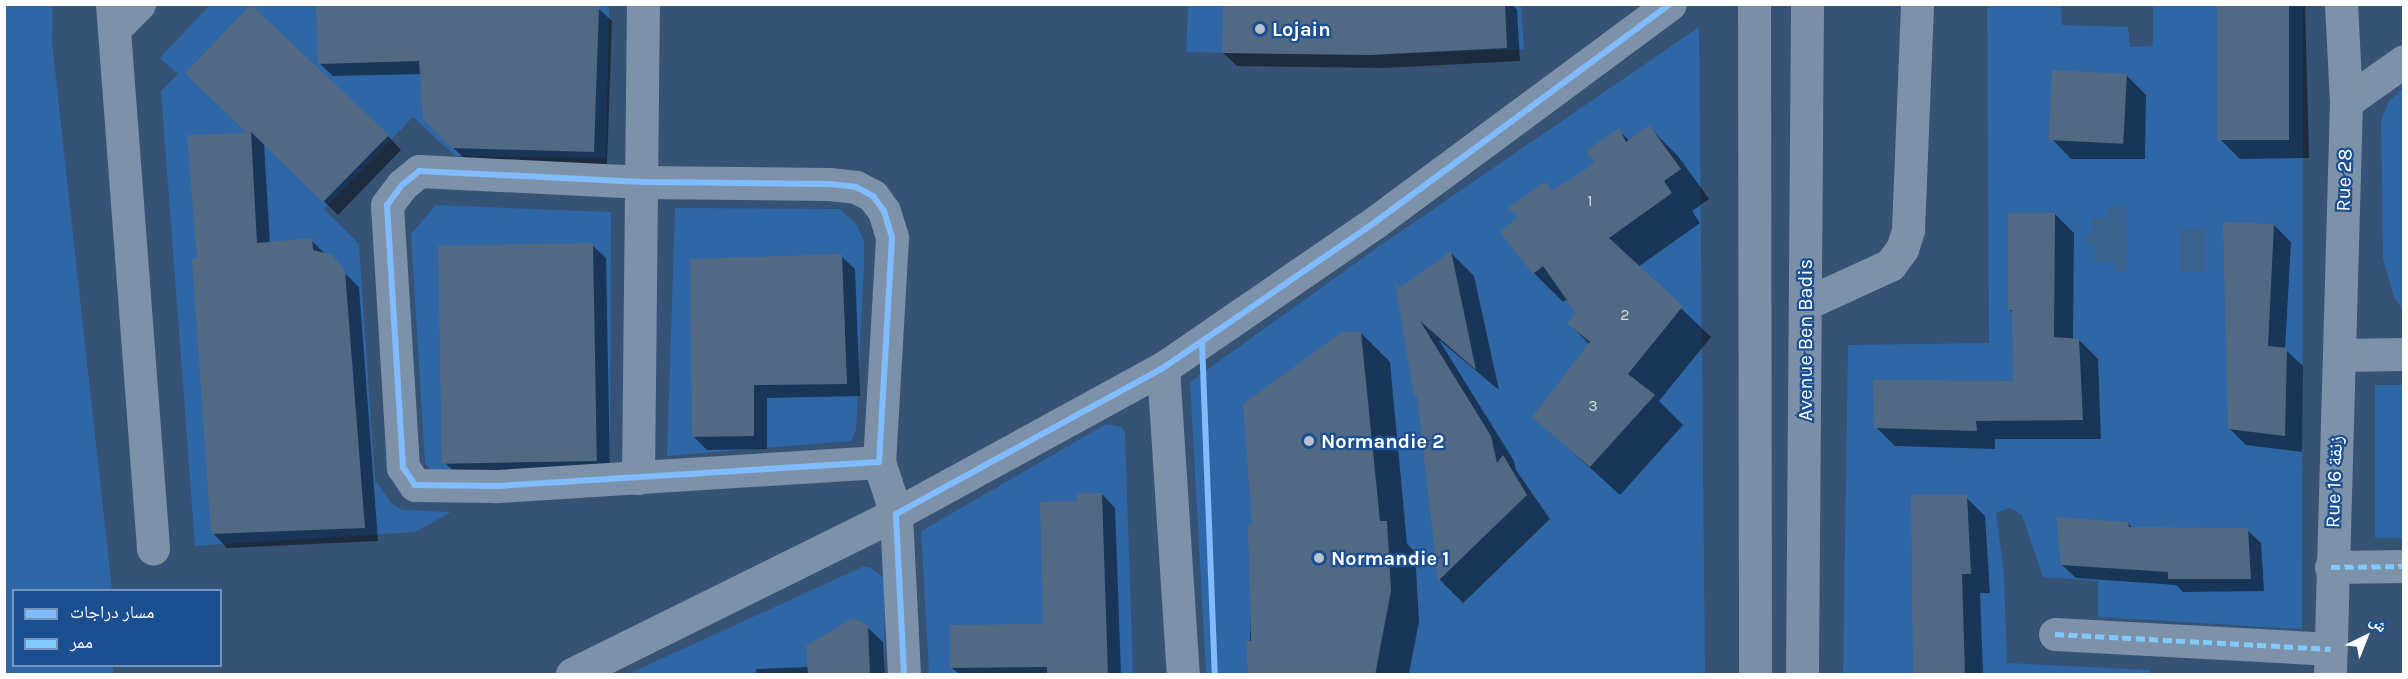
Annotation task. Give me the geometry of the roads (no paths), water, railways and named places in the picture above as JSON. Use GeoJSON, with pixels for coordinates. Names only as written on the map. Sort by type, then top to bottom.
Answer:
{"type":"FeatureCollection","features":[{"type":"Feature","properties":{"kind":"main road"},"geometry":{"type":"LineString","coordinates":[[1754,4],[1755,675]]}},
{"type":"Feature","properties":{"kind":"main road","name":"Avenue Ben Badis"},"geometry":{"type":"LineString","coordinates":[[1803,675],[1807,4]]}},
{"type":"Feature","properties":{"kind":"street"},"geometry":{"type":"LineString","coordinates":[[140,4],[113,16],[153,548]]}},
{"type":"Feature","properties":{"kind":"street"},"geometry":{"type":"LineString","coordinates":[[638,478],[643,182],[643,4]]}},
{"type":"Feature","properties":{"kind":"street"},"geometry":{"type":"LineString","coordinates":[[572,675],[896,514],[1163,368],[1374,223],[1670,4]]}},
{"type":"Feature","properties":{"kind":"street"},"geometry":{"type":"LineString","coordinates":[[1805,304],[1890,265],[1902,249],[1908,230],[1917,4]]}},
{"type":"Feature","properties":{"kind":"street","name":"Rue 28"},"geometry":{"type":"LineString","coordinates":[[2338,355],[2346,102],[2341,4]]}},
{"type":"Feature","properties":{"kind":"street"},"geometry":{"type":"LineString","coordinates":[[2346,102],[2403,61]]}},
{"type":"Feature","properties":{"kind":"street"},"geometry":{"type":"LineString","coordinates":[[879,462],[495,486],[414,485],[403,466],[387,205],[402,185],[419,171],[643,182],[829,184],[856,187],[873,196],[884,211],[892,238],[879,462],[896,514],[904,675]]}},
{"type":"Feature","properties":{"kind":"street"},"geometry":{"type":"LineString","coordinates":[[2338,355],[2403,354]]}},
{"type":"Feature","properties":{"kind":"street","name":"Rue 16 زنقة"},"geometry":{"type":"LineString","coordinates":[[2330,662],[2338,355]]}},
{"type":"Feature","properties":{"kind":"street"},"geometry":{"type":"LineString","coordinates":[[1163,368],[1182,675]]}},
{"type":"Feature","properties":{"kind":"street"},"geometry":{"type":"LineString","coordinates":[[2331,567],[2403,566]]}},
{"type":"Feature","properties":{"kind":"street"},"geometry":{"type":"LineString","coordinates":[[2055,634],[2330,662]]}},
{"type":"Feature","properties":{"kind":"place","name":"Lojain"},"geometry":{"type":"Point","coordinates":[1260,29]}},
{"type":"Feature","properties":{"kind":"place","name":"Normandie 2"},"geometry":{"type":"Point","coordinates":[1309,441]}},
{"type":"Feature","properties":{"kind":"place","name":"Normandie 1"},"geometry":{"type":"Point","coordinates":[1319,558]}}]}
